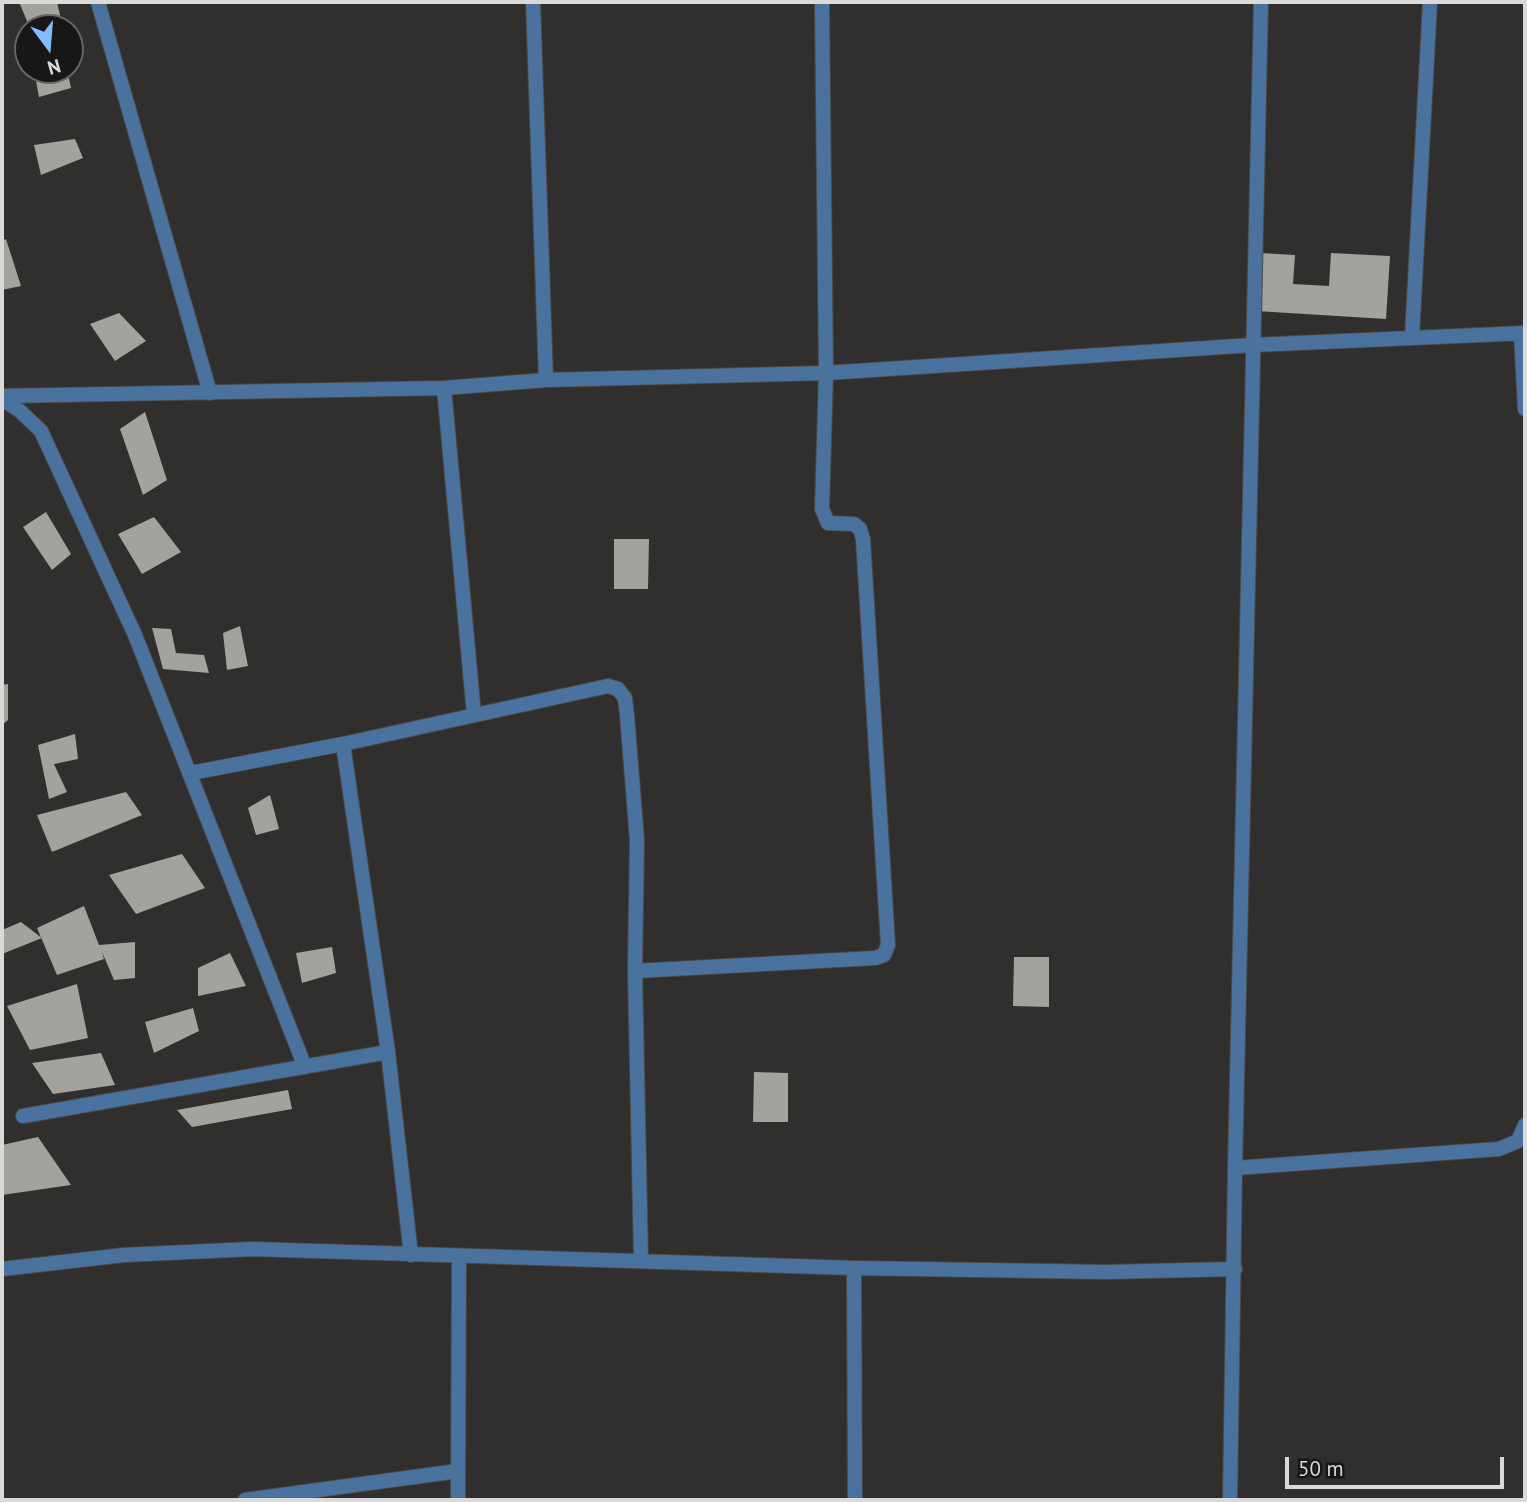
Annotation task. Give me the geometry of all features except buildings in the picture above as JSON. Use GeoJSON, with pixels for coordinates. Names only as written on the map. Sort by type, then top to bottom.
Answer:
{"type":"FeatureCollection","features":[{"type":"Feature","properties":{"kind":"street"},"geometry":{"type":"LineString","coordinates":[[98,2],[210,393]]}},
{"type":"Feature","properties":{"kind":"street"},"geometry":{"type":"LineString","coordinates":[[533,2],[547,380]]}},
{"type":"Feature","properties":{"kind":"street"},"geometry":{"type":"LineString","coordinates":[[635,971],[875,958],[884,954],[888,945],[863,539],[860,529],[854,524],[828,523],[822,509],[826,373],[822,2]]}},
{"type":"Feature","properties":{"kind":"street"},"geometry":{"type":"LineString","coordinates":[[1230,1500],[1261,2]]}},
{"type":"Feature","properties":{"kind":"street"},"geometry":{"type":"LineString","coordinates":[[1412,337],[1430,2]]}},
{"type":"Feature","properties":{"kind":"street"},"geometry":{"type":"LineString","coordinates":[[2,398],[444,388],[547,380],[826,373],[1253,345],[1523,333],[1525,410]]}},
{"type":"Feature","properties":{"kind":"street"},"geometry":{"type":"LineString","coordinates":[[444,388],[474,715]]}},
{"type":"Feature","properties":{"kind":"street"},"geometry":{"type":"LineString","coordinates":[[2,398],[41,431],[135,635],[305,1067]]}},
{"type":"Feature","properties":{"kind":"street"},"geometry":{"type":"LineString","coordinates":[[191,773],[343,744],[608,685],[618,689],[625,698],[636,840],[635,971],[641,1260]]}},
{"type":"Feature","properties":{"kind":"street"},"geometry":{"type":"LineString","coordinates":[[343,744],[388,1052],[411,1255]]}},
{"type":"Feature","properties":{"kind":"street"},"geometry":{"type":"LineString","coordinates":[[23,1116],[388,1052]]}},
{"type":"Feature","properties":{"kind":"street"},"geometry":{"type":"LineString","coordinates":[[1235,1168],[1499,1149],[1518,1141],[1525,1125]]}},
{"type":"Feature","properties":{"kind":"street"},"geometry":{"type":"LineString","coordinates":[[2,1269],[124,1255],[253,1249],[854,1268],[1106,1272],[1235,1269]]}},
{"type":"Feature","properties":{"kind":"street"},"geometry":{"type":"LineString","coordinates":[[458,1500],[459,1256]]}},
{"type":"Feature","properties":{"kind":"street"},"geometry":{"type":"LineString","coordinates":[[854,1268],[855,1500]]}},
{"type":"Feature","properties":{"kind":"street"},"geometry":{"type":"LineString","coordinates":[[245,1500],[458,1471]]}}]}
